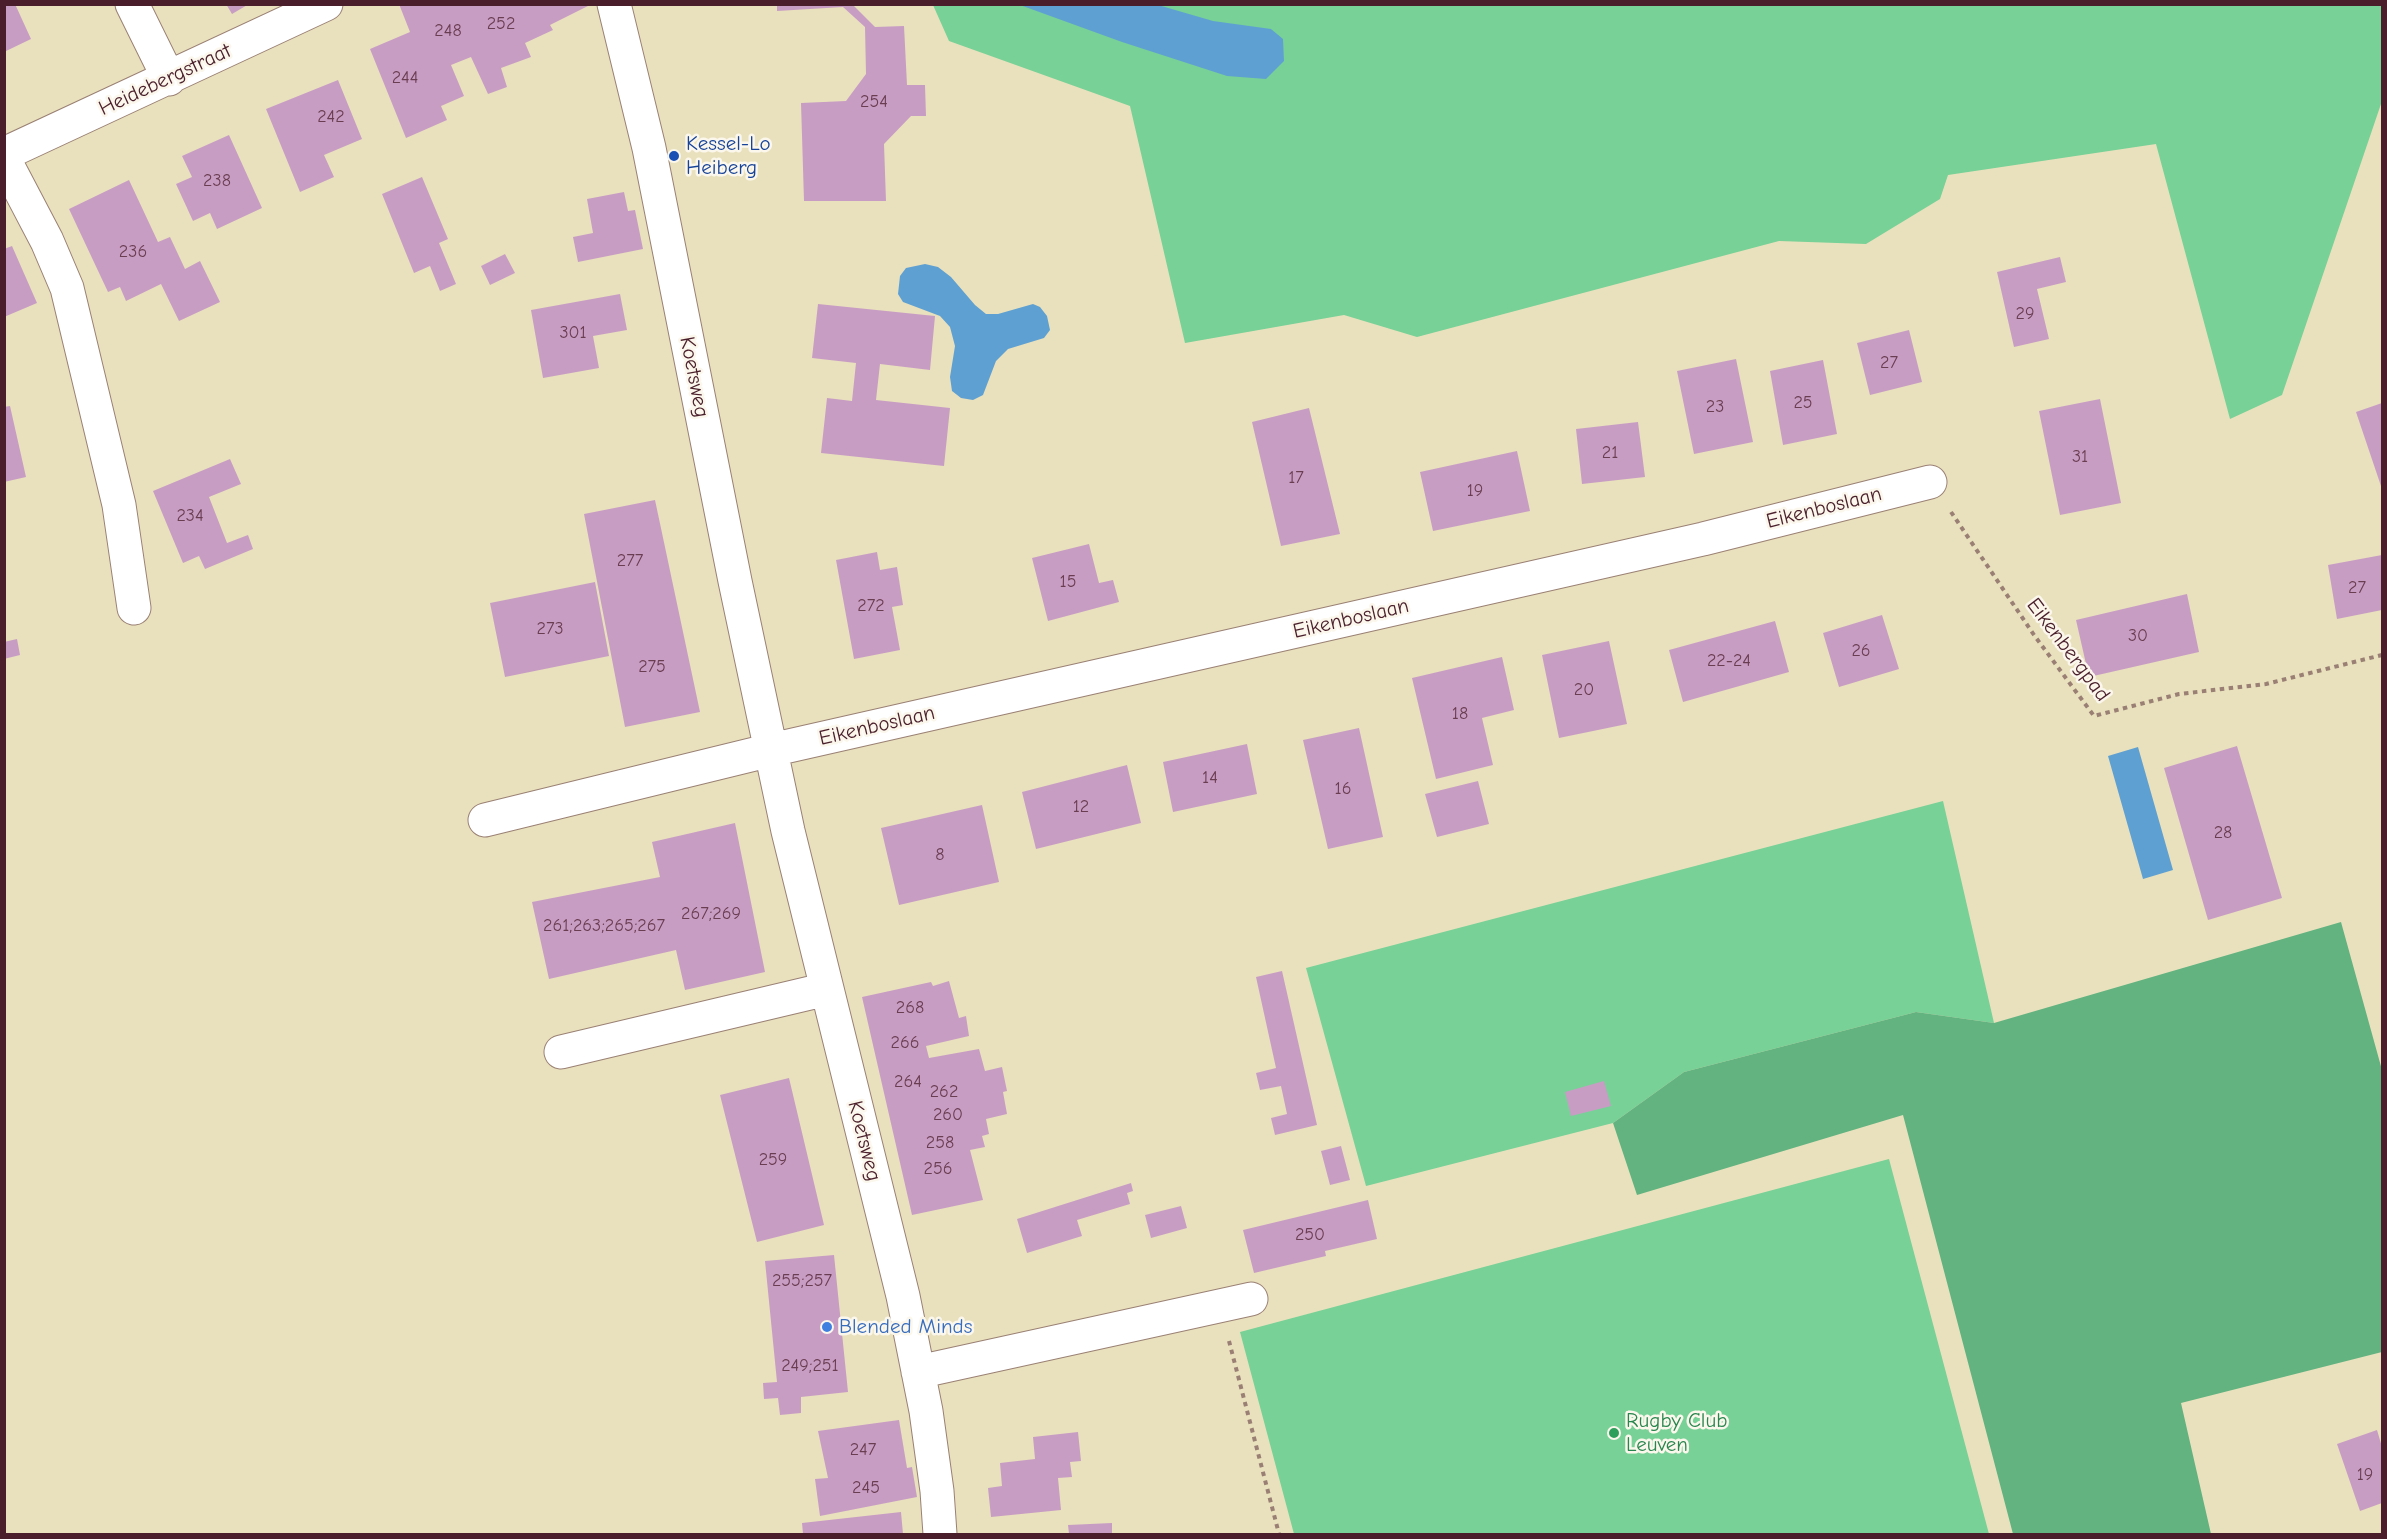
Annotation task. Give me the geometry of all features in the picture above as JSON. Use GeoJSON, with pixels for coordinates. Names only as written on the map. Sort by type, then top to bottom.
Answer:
{"type":"FeatureCollection","features":[{"type":"Feature","properties":{"kind":"street"},"geometry":{"type":"LineString","coordinates":[[132,4],[169,79]]}},
{"type":"Feature","properties":{"kind":"street","name":"Heidebergstraat"},"geometry":{"type":"LineString","coordinates":[[4,154],[326,4]]}},
{"type":"Feature","properties":{"kind":"street","name":"Koetsweg"},"geometry":{"type":"LineString","coordinates":[[614,4],[650,148],[730,558],[790,840],[903,1296],[937,1491],[940,1534]]}},
{"type":"Feature","properties":{"kind":"street"},"geometry":{"type":"LineString","coordinates":[[4,159],[47,241],[67,288],[119,505],[134,608]]}},
{"type":"Feature","properties":{"kind":"street","name":"Eikenboslaan"},"geometry":{"type":"LineString","coordinates":[[771,750],[1703,538],[1930,482]]}},
{"type":"Feature","properties":{"kind":"street"},"geometry":{"type":"LineString","coordinates":[[484,820],[771,750]]}},
{"type":"Feature","properties":{"kind":"street"},"geometry":{"type":"LineString","coordinates":[[561,1052],[826,989]]}},
{"type":"Feature","properties":{"kind":"street"},"geometry":{"type":"LineString","coordinates":[[918,1372],[1235,1303]]}},
{"type":"Feature","properties":{"kind":"path","name":"Eikenbergpad"},"geometry":{"type":"LineString","coordinates":[[1930,482],[2034,635],[2094,716],[2179,694],[2266,684],[2382,655]]}},
{"type":"Feature","properties":{"kind":"path"},"geometry":{"type":"LineString","coordinates":[[1235,1303],[1280,1534]]}},
{"type":"Feature","properties":{"kind":"green space"},"geometry":{"type":"Polygon","coordinates":[[[933,5],[2382,5],[2382,101],[2282,395],[2230,419],[2156,144],[1948,175],[1940,199],[1866,244],[1779,241],[1417,337],[1344,315],[1185,343],[1130,106],[949,41],[933,5]]]}},
{"type":"Feature","properties":{"kind":"green space"},"geometry":{"type":"Polygon","coordinates":[[[1943,801],[1994,1023],[1916,1012],[1684,1072],[1613,1123],[1366,1186],[1306,968],[1943,801]]]}},
{"type":"Feature","properties":{"kind":"green space"},"geometry":{"type":"Polygon","coordinates":[[[2341,922],[2382,1070],[2382,1352],[2181,1403],[2211,1534],[2013,1534],[1903,1115],[1637,1195],[1613,1123],[1684,1072],[1916,1012],[1994,1023],[2341,922]]]}},
{"type":"Feature","properties":{"kind":"green space","name":"Rugby Club Leuven"},"geometry":{"type":"Polygon","coordinates":[[[1889,1159],[1989,1534],[1294,1534],[1240,1332],[1889,1159]]]}},
{"type":"Feature","properties":{"kind":"water"},"geometry":{"type":"Polygon","coordinates":[[[1020,5],[1158,5],[1213,21],[1271,29],[1283,39],[1284,61],[1266,79],[1227,76],[1122,42],[1020,5]]]}},
{"type":"Feature","properties":{"kind":"water"},"geometry":{"type":"Polygon","coordinates":[[[925,264],[938,267],[951,277],[975,305],[986,314],[998,314],[1033,304],[1040,307],[1047,316],[1050,330],[1044,338],[1008,349],[996,361],[983,395],[973,400],[961,398],[952,391],[950,377],[955,346],[950,327],[940,316],[903,302],[898,294],[900,276],[906,268],[925,264]]]}},
{"type":"Feature","properties":{"kind":"water"},"geometry":{"type":"Polygon","coordinates":[[[2138,747],[2173,870],[2143,879],[2108,756],[2138,747]]]}},
{"type":"Feature","properties":{"kind":"building"},"geometry":{"type":"Polygon","coordinates":[[[4,4],[15,4],[31,39],[4,52],[4,4]]]}},
{"type":"Feature","properties":{"kind":"building"},"geometry":{"type":"Polygon","coordinates":[[[226,4],[249,4],[232,14],[226,4]]]}},
{"type":"Feature","properties":{"kind":"building"},"geometry":{"type":"Polygon","coordinates":[[[399,4],[592,4],[550,25],[553,30],[525,43],[531,57],[501,68],[507,87],[488,94],[471,57],[451,65],[464,96],[441,106],[447,120],[406,138],[370,49],[410,32],[399,4]]]}},
{"type":"Feature","properties":{"kind":"building"},"geometry":{"type":"Polygon","coordinates":[[[777,4],[852,4],[875,27],[904,26],[907,85],[925,85],[926,116],[911,116],[884,144],[886,201],[804,201],[801,103],[846,101],[866,74],[865,27],[843,7],[777,11],[777,4]]]}},
{"type":"Feature","properties":{"kind":"building"},"geometry":{"type":"Polygon","coordinates":[[[338,80],[362,139],[324,155],[334,177],[300,192],[266,109],[338,80]]]}},
{"type":"Feature","properties":{"kind":"building"},"geometry":{"type":"Polygon","coordinates":[[[229,135],[262,208],[217,229],[210,213],[193,221],[176,184],[192,177],[182,156],[229,135]]]}},
{"type":"Feature","properties":{"kind":"building"},"geometry":{"type":"Polygon","coordinates":[[[422,177],[448,239],[439,243],[456,284],[440,291],[430,266],[414,273],[382,194],[422,177]]]}},
{"type":"Feature","properties":{"kind":"building"},"geometry":{"type":"Polygon","coordinates":[[[129,180],[158,242],[170,237],[185,269],[200,261],[220,302],[179,321],[161,284],[126,301],[120,287],[108,292],[69,209],[129,180]]]}},
{"type":"Feature","properties":{"kind":"building"},"geometry":{"type":"Polygon","coordinates":[[[624,192],[628,211],[635,210],[643,249],[578,262],[573,237],[593,233],[587,199],[624,192]]]}},
{"type":"Feature","properties":{"kind":"building"},"geometry":{"type":"Polygon","coordinates":[[[12,246],[37,303],[4,317],[4,249],[12,246]]]}},
{"type":"Feature","properties":{"kind":"building"},"geometry":{"type":"Polygon","coordinates":[[[505,254],[515,273],[490,285],[481,266],[505,254]]]}},
{"type":"Feature","properties":{"kind":"building"},"geometry":{"type":"Polygon","coordinates":[[[2060,257],[2066,282],[2037,289],[2049,339],[2014,347],[1997,272],[2060,257]]]}},
{"type":"Feature","properties":{"kind":"building"},"geometry":{"type":"Polygon","coordinates":[[[620,294],[627,330],[593,336],[599,368],[543,378],[531,310],[620,294]]]}},
{"type":"Feature","properties":{"kind":"building"},"geometry":{"type":"Polygon","coordinates":[[[818,304],[935,316],[930,370],[880,364],[876,400],[950,408],[944,466],[821,453],[827,398],[852,401],[856,363],[812,358],[818,304]]]}},
{"type":"Feature","properties":{"kind":"building"},"geometry":{"type":"Polygon","coordinates":[[[1909,330],[1922,382],[1870,395],[1857,343],[1909,330]]]}},
{"type":"Feature","properties":{"kind":"building"},"geometry":{"type":"Polygon","coordinates":[[[1736,359],[1753,442],[1694,454],[1677,371],[1736,359]]]}},
{"type":"Feature","properties":{"kind":"building"},"geometry":{"type":"Polygon","coordinates":[[[1823,360],[1837,434],[1783,445],[1770,371],[1823,360]]]}},
{"type":"Feature","properties":{"kind":"building"},"geometry":{"type":"Polygon","coordinates":[[[2100,399],[2121,503],[2060,515],[2039,411],[2100,399]]]}},
{"type":"Feature","properties":{"kind":"building"},"geometry":{"type":"Polygon","coordinates":[[[2382,403],[2382,489],[2356,412],[2382,403]]]}},
{"type":"Feature","properties":{"kind":"building"},"geometry":{"type":"Polygon","coordinates":[[[10,406],[26,477],[4,482],[4,407],[10,406]]]}},
{"type":"Feature","properties":{"kind":"building"},"geometry":{"type":"Polygon","coordinates":[[[1309,408],[1340,534],[1281,546],[1252,422],[1309,408]]]}},
{"type":"Feature","properties":{"kind":"building"},"geometry":{"type":"Polygon","coordinates":[[[1638,422],[1645,477],[1582,484],[1576,429],[1638,422]]]}},
{"type":"Feature","properties":{"kind":"building"},"geometry":{"type":"Polygon","coordinates":[[[1517,451],[1530,511],[1433,531],[1420,472],[1517,451]]]}},
{"type":"Feature","properties":{"kind":"building"},"geometry":{"type":"Polygon","coordinates":[[[230,459],[241,484],[209,497],[227,543],[248,535],[253,549],[205,569],[199,556],[183,563],[153,491],[230,459]]]}},
{"type":"Feature","properties":{"kind":"building"},"geometry":{"type":"Polygon","coordinates":[[[655,500],[700,712],[625,727],[584,514],[655,500]]]}},
{"type":"Feature","properties":{"kind":"building"},"geometry":{"type":"Polygon","coordinates":[[[1089,544],[1099,583],[1113,580],[1119,602],[1048,621],[1032,558],[1089,544]]]}},
{"type":"Feature","properties":{"kind":"building"},"geometry":{"type":"Polygon","coordinates":[[[877,552],[880,570],[897,567],[903,605],[892,607],[900,650],[854,659],[836,560],[877,552]]]}},
{"type":"Feature","properties":{"kind":"building"},"geometry":{"type":"Polygon","coordinates":[[[2382,555],[2382,610],[2337,619],[2328,565],[2382,555]]]}},
{"type":"Feature","properties":{"kind":"building"},"geometry":{"type":"Polygon","coordinates":[[[595,582],[609,656],[505,677],[490,603],[595,582]]]}},
{"type":"Feature","properties":{"kind":"building"},"geometry":{"type":"Polygon","coordinates":[[[2187,594],[2199,652],[2089,677],[2076,620],[2187,594]]]}},
{"type":"Feature","properties":{"kind":"building"},"geometry":{"type":"Polygon","coordinates":[[[1882,615],[1899,669],[1839,687],[1823,633],[1882,615]]]}},
{"type":"Feature","properties":{"kind":"building"},"geometry":{"type":"Polygon","coordinates":[[[1775,621],[1789,672],[1683,702],[1669,650],[1775,621]]]}},
{"type":"Feature","properties":{"kind":"building"},"geometry":{"type":"Polygon","coordinates":[[[17,639],[20,655],[4,659],[4,642],[17,639]]]}},
{"type":"Feature","properties":{"kind":"building"},"geometry":{"type":"Polygon","coordinates":[[[1609,641],[1627,724],[1559,738],[1542,655],[1609,641]]]}},
{"type":"Feature","properties":{"kind":"building"},"geometry":{"type":"Polygon","coordinates":[[[1502,657],[1514,710],[1482,718],[1493,765],[1436,779],[1412,678],[1502,657]]]}},
{"type":"Feature","properties":{"kind":"building"},"geometry":{"type":"Polygon","coordinates":[[[1359,728],[1383,837],[1328,849],[1303,740],[1359,728]]]}},
{"type":"Feature","properties":{"kind":"building"},"geometry":{"type":"Polygon","coordinates":[[[1247,744],[1257,794],[1173,812],[1163,762],[1247,744]]]}},
{"type":"Feature","properties":{"kind":"building"},"geometry":{"type":"Polygon","coordinates":[[[2237,746],[2282,898],[2208,920],[2164,768],[2237,746]]]}},
{"type":"Feature","properties":{"kind":"building"},"geometry":{"type":"Polygon","coordinates":[[[1127,765],[1141,823],[1036,849],[1022,792],[1127,765]]]}},
{"type":"Feature","properties":{"kind":"building"},"geometry":{"type":"Polygon","coordinates":[[[1478,781],[1489,824],[1437,837],[1425,794],[1478,781]]]}},
{"type":"Feature","properties":{"kind":"building"},"geometry":{"type":"Polygon","coordinates":[[[982,805],[999,882],[899,905],[881,828],[982,805]]]}},
{"type":"Feature","properties":{"kind":"building"},"geometry":{"type":"Polygon","coordinates":[[[735,823],[765,972],[685,990],[676,950],[549,979],[532,902],[660,877],[652,842],[735,823]]]}},
{"type":"Feature","properties":{"kind":"building"},"geometry":{"type":"Polygon","coordinates":[[[1282,971],[1317,1125],[1275,1135],[1271,1118],[1287,1114],[1281,1086],[1260,1090],[1256,1073],[1276,1068],[1256,977],[1282,971]]]}},
{"type":"Feature","properties":{"kind":"building"},"geometry":{"type":"Polygon","coordinates":[[[949,981],[959,1018],[966,1016],[969,1036],[926,1046],[929,1058],[979,1049],[985,1071],[1002,1067],[1007,1091],[1003,1092],[1007,1114],[986,1119],[989,1134],[982,1136],[985,1147],[970,1150],[983,1200],[912,1215],[862,997],[931,982],[933,986],[949,981]]]}},
{"type":"Feature","properties":{"kind":"building"},"geometry":{"type":"Polygon","coordinates":[[[789,1078],[824,1225],[757,1242],[720,1095],[789,1078]]]}},
{"type":"Feature","properties":{"kind":"building"},"geometry":{"type":"Polygon","coordinates":[[[1604,1081],[1611,1106],[1571,1116],[1565,1092],[1604,1081]]]}},
{"type":"Feature","properties":{"kind":"building"},"geometry":{"type":"Polygon","coordinates":[[[1341,1146],[1350,1180],[1330,1185],[1321,1151],[1341,1146]]]}},
{"type":"Feature","properties":{"kind":"building"},"geometry":{"type":"Polygon","coordinates":[[[1131,1183],[1133,1191],[1127,1193],[1130,1204],[1077,1220],[1082,1236],[1027,1253],[1017,1219],[1131,1183]]]}},
{"type":"Feature","properties":{"kind":"building"},"geometry":{"type":"Polygon","coordinates":[[[1368,1200],[1377,1239],[1325,1251],[1326,1256],[1254,1273],[1243,1230],[1368,1200]]]}},
{"type":"Feature","properties":{"kind":"building"},"geometry":{"type":"Polygon","coordinates":[[[1181,1206],[1187,1228],[1151,1238],[1145,1215],[1181,1206]]]}},
{"type":"Feature","properties":{"kind":"building"},"geometry":{"type":"Polygon","coordinates":[[[834,1255],[848,1392],[801,1397],[801,1413],[780,1415],[778,1398],[764,1399],[763,1383],[777,1382],[765,1261],[834,1255]]]}},
{"type":"Feature","properties":{"kind":"building"},"geometry":{"type":"Polygon","coordinates":[[[899,1420],[907,1468],[912,1467],[917,1497],[820,1516],[815,1479],[828,1478],[818,1431],[899,1420]]]}},
{"type":"Feature","properties":{"kind":"building"},"geometry":{"type":"Polygon","coordinates":[[[2377,1430],[2382,1447],[2382,1503],[2360,1511],[2337,1444],[2377,1430]]]}},
{"type":"Feature","properties":{"kind":"building"},"geometry":{"type":"Polygon","coordinates":[[[1078,1432],[1081,1461],[1070,1462],[1072,1477],[1058,1478],[1061,1510],[991,1517],[988,1488],[1002,1486],[1000,1463],[1035,1459],[1033,1437],[1078,1432]]]}},
{"type":"Feature","properties":{"kind":"building"},"geometry":{"type":"Polygon","coordinates":[[[901,1512],[903,1534],[803,1534],[802,1523],[901,1512]]]}},
{"type":"Feature","properties":{"kind":"building"},"geometry":{"type":"Polygon","coordinates":[[[1112,1523],[1112,1534],[1069,1534],[1068,1525],[1112,1523]]]}},
{"type":"Feature","properties":{"kind":"place","name":"Kessel-Lo Heiberg"},"geometry":{"type":"Point","coordinates":[674,156]}},
{"type":"Feature","properties":{"kind":"place","name":"Blended Minds"},"geometry":{"type":"Point","coordinates":[827,1327]}},
{"type":"Feature","properties":{"kind":"place","name":"Rugby Club Leuven"},"geometry":{"type":"Point","coordinates":[1614,1433]}}]}
